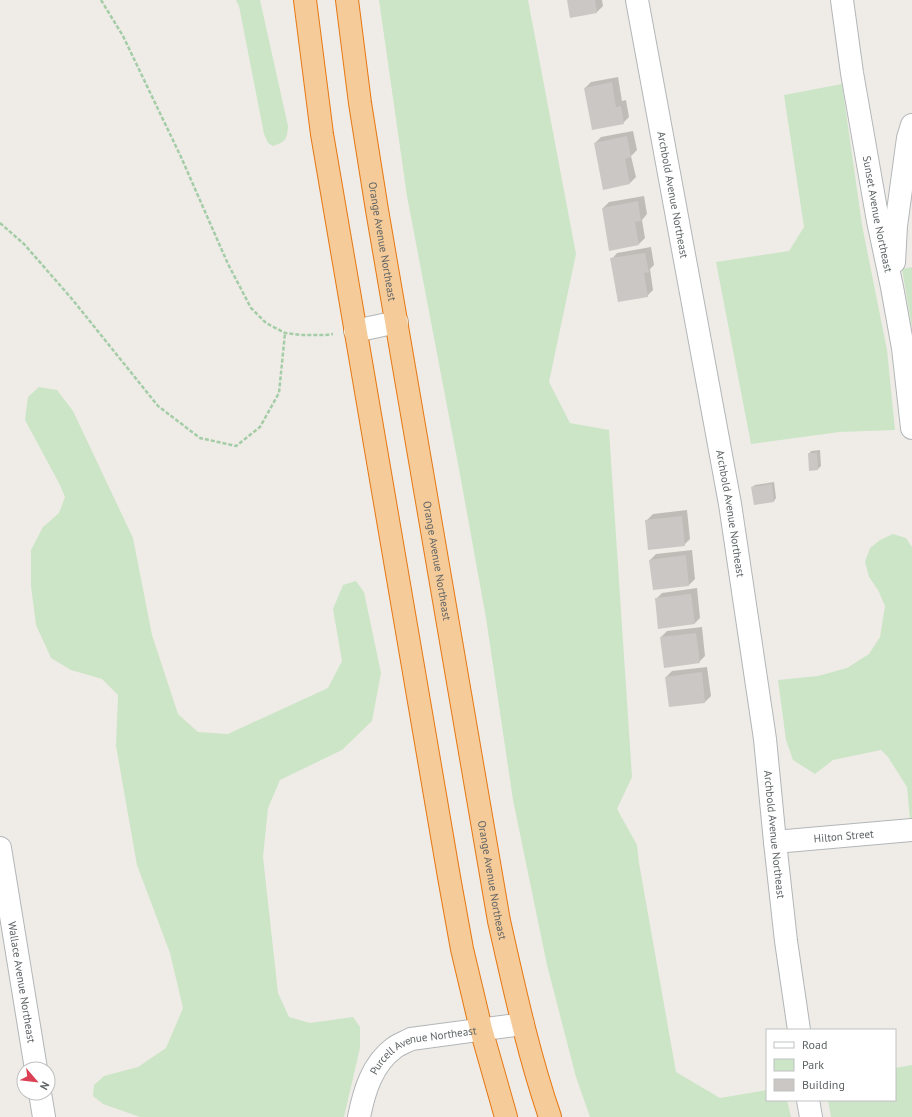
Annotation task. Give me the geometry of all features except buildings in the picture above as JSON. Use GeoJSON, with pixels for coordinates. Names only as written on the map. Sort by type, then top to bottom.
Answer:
{"type":"FeatureCollection","features":[{"type":"Feature","properties":{"kind":"highway"},"geometry":{"type":"LineString","coordinates":[[305,0],[322,134],[449,877],[462,949],[481,1029],[506,1117]]}},
{"type":"Feature","properties":{"kind":"highway","name":"Orange Avenue Northeast"},"geometry":{"type":"LineString","coordinates":[[347,0],[360,103],[377,210],[499,921],[523,1024],[540,1088],[550,1117]]}},
{"type":"Feature","properties":{"kind":"street","name":"Archbold Avenue Northeast"},"geometry":{"type":"LineString","coordinates":[[637,0],[730,504],[765,739],[786,941],[799,1029]]}},
{"type":"Feature","properties":{"kind":"street","name":"Sunset Avenue Northeast"},"geometry":{"type":"LineString","coordinates":[[842,0],[852,73],[878,221],[903,348],[912,428]]}},
{"type":"Feature","properties":{"kind":"street"},"geometry":{"type":"LineString","coordinates":[[892,287],[896,226],[908,138],[912,125]]}},
{"type":"Feature","properties":{"kind":"street"},"geometry":{"type":"LineString","coordinates":[[355,331],[397,322]]}},
{"type":"Feature","properties":{"kind":"street","name":"Hilton Street"},"geometry":{"type":"LineString","coordinates":[[775,842],[912,830]]}},
{"type":"Feature","properties":{"kind":"street","name":"Wallace Avenue Northeast"},"geometry":{"type":"LineString","coordinates":[[0,848],[35,1061]]}},
{"type":"Feature","properties":{"kind":"street","name":"Purcell Avenue Northeast"},"geometry":{"type":"LineString","coordinates":[[359,1117],[369,1081],[382,1059],[395,1047],[411,1039],[523,1024]]}},
{"type":"Feature","properties":{"kind":"street"},"geometry":{"type":"LineString","coordinates":[[41,1101],[44,1117]]}},
{"type":"Feature","properties":{"kind":"street"},"geometry":{"type":"LineString","coordinates":[[808,1101],[811,1117]]}},
{"type":"Feature","properties":{"kind":"path"},"geometry":{"type":"LineString","coordinates":[[101,0],[122,36],[181,157],[228,264],[251,308],[266,323],[285,333],[301,335],[326,335],[355,331]]}},
{"type":"Feature","properties":{"kind":"path"},"geometry":{"type":"LineString","coordinates":[[0,223],[24,244],[72,300],[158,406],[200,438],[236,446],[260,427],[279,393],[285,333]]}},
{"type":"Feature","properties":{"kind":"green space"},"geometry":{"type":"Polygon","coordinates":[[[236,0],[260,0],[288,126],[285,139],[281,143],[273,146],[268,143],[264,134],[239,6],[236,0]]]}},
{"type":"Feature","properties":{"kind":"green space"},"geometry":{"type":"Polygon","coordinates":[[[379,0],[528,0],[576,254],[549,382],[570,423],[609,430],[632,777],[617,809],[637,845],[676,1072],[720,1098],[766,1090],[766,1101],[787,1101],[791,1117],[590,1117],[576,1077],[547,965],[513,800],[486,618],[407,196],[379,0]]]}},
{"type":"Feature","properties":{"kind":"green space"},"geometry":{"type":"Polygon","coordinates":[[[842,84],[862,225],[887,350],[895,430],[839,432],[751,444],[716,262],[789,251],[804,227],[784,95],[842,84]]]}},
{"type":"Feature","properties":{"kind":"green space"},"geometry":{"type":"Polygon","coordinates":[[[912,267],[912,328],[902,269],[912,267]]]}},
{"type":"Feature","properties":{"kind":"green space"},"geometry":{"type":"Polygon","coordinates":[[[39,387],[57,390],[73,411],[133,538],[152,635],[178,714],[198,732],[228,734],[328,688],[342,661],[333,609],[343,585],[356,581],[364,592],[381,673],[372,721],[342,750],[280,780],[268,808],[263,857],[278,993],[289,1017],[310,1023],[353,1017],[360,1027],[360,1048],[344,1117],[140,1117],[103,1104],[93,1096],[94,1085],[104,1076],[138,1067],[166,1048],[183,1008],[170,953],[137,865],[116,746],[118,695],[102,679],[71,670],[51,658],[36,625],[31,586],[31,550],[43,527],[59,513],[65,497],[25,420],[28,397],[39,387]]]}},
{"type":"Feature","properties":{"kind":"green space"},"geometry":{"type":"Polygon","coordinates":[[[893,534],[906,538],[912,547],[912,820],[910,820],[907,787],[888,757],[881,750],[833,760],[815,774],[793,760],[786,740],[778,680],[818,676],[847,668],[869,654],[880,637],[885,606],[878,590],[869,577],[865,562],[870,548],[880,540],[893,534]]]}},
{"type":"Feature","properties":{"kind":"green space"},"geometry":{"type":"Polygon","coordinates":[[[912,1065],[912,1117],[831,1117],[828,1101],[896,1101],[896,1068],[912,1065]]]}}]}
